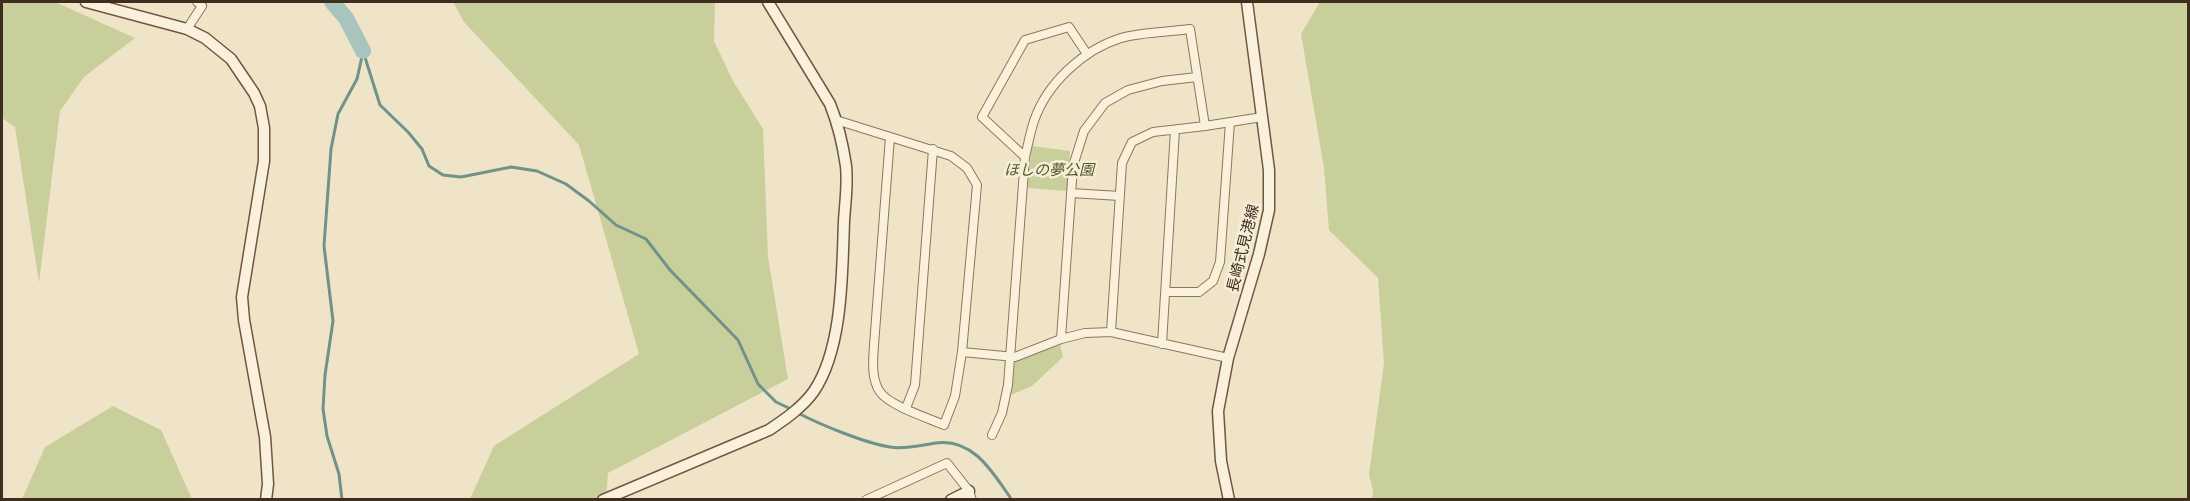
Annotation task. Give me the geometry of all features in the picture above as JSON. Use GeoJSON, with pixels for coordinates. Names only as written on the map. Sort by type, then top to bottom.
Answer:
{"type":"FeatureCollection","features":[{"type":"Feature","properties":{"kind":"street"},"geometry":{"type":"LineString","coordinates":[[86,2],[187,30],[204,38],[231,59],[260,106],[264,128],[264,161],[246,262],[243,297],[244,320],[265,437],[268,484],[266,500]]}},
{"type":"Feature","properties":{"kind":"street"},"geometry":{"type":"LineString","coordinates":[[187,30],[202,6],[197,2]]}},
{"type":"Feature","properties":{"kind":"street"},"geometry":{"type":"LineString","coordinates":[[603,500],[769,430],[785,419],[813,393],[829,358],[836,335],[842,272],[846,169],[836,120],[818,83],[768,2]]}},
{"type":"Feature","properties":{"kind":"street","name":"長崎式見港線"},"geometry":{"type":"LineString","coordinates":[[1228,500],[1221,461],[1218,411],[1228,358],[1259,254],[1269,210],[1269,170],[1247,2]]}},
{"type":"Feature","properties":{"kind":"street"},"geometry":{"type":"LineString","coordinates":[[1025,157],[982,117],[1025,40],[1069,27],[1087,54]]}},
{"type":"Feature","properties":{"kind":"street"},"geometry":{"type":"LineString","coordinates":[[992,435],[1002,413],[1008,386],[1025,157],[1034,121],[1048,93],[1066,72],[1087,54],[1122,38],[1190,29],[1205,126]]}},
{"type":"Feature","properties":{"kind":"street"},"geometry":{"type":"LineString","coordinates":[[1061,339],[1073,166],[1084,131],[1106,103],[1128,90],[1161,81],[1197,77]]}},
{"type":"Feature","properties":{"kind":"street"},"geometry":{"type":"LineString","coordinates":[[1111,332],[1122,163],[1132,142],[1153,132],[1262,117]]}},
{"type":"Feature","properties":{"kind":"street"},"geometry":{"type":"LineString","coordinates":[[836,120],[951,156],[967,168],[977,185],[962,352],[955,396],[944,425],[906,408],[881,393],[876,382],[873,365],[890,137]]}},
{"type":"Feature","properties":{"kind":"street"},"geometry":{"type":"LineString","coordinates":[[1166,292],[1199,292],[1213,281],[1220,262],[1230,122]]}},
{"type":"Feature","properties":{"kind":"street"},"geometry":{"type":"LineString","coordinates":[[1162,344],[1175,130]]}},
{"type":"Feature","properties":{"kind":"street"},"geometry":{"type":"LineString","coordinates":[[906,408],[915,385],[933,149]]}},
{"type":"Feature","properties":{"kind":"street"},"geometry":{"type":"LineString","coordinates":[[1071,193],[1120,196]]}},
{"type":"Feature","properties":{"kind":"street"},"geometry":{"type":"LineString","coordinates":[[962,352],[1015,357],[1061,339],[1085,333],[1111,332],[1228,358]]}},
{"type":"Feature","properties":{"kind":"street"},"geometry":{"type":"LineString","coordinates":[[866,500],[947,463],[970,495],[951,500]]}},
{"type":"Feature","properties":{"kind":"green space"},"geometry":{"type":"Polygon","coordinates":[[[2,2],[55,2],[135,38],[84,77],[60,111],[39,283],[15,127],[2,118],[2,2]]]}},
{"type":"Feature","properties":{"kind":"green space"},"geometry":{"type":"Polygon","coordinates":[[[453,2],[715,2],[714,41],[733,81],[763,129],[768,257],[788,379],[608,473],[606,499],[470,499],[494,446],[639,354],[579,145],[464,22],[453,2]]]}},
{"type":"Feature","properties":{"kind":"green space"},"geometry":{"type":"Polygon","coordinates":[[[1320,2],[2188,2],[2188,499],[1372,499],[1373,491],[1369,474],[1384,363],[1378,278],[1329,230],[1324,168],[1301,34],[1320,2]]]}},
{"type":"Feature","properties":{"kind":"green space","name":"ほしの夢公園"},"geometry":{"type":"Polygon","coordinates":[[[1032,146],[1070,151],[1067,191],[1027,188],[1032,146]]]}},
{"type":"Feature","properties":{"kind":"green space"},"geometry":{"type":"Polygon","coordinates":[[[1060,345],[1063,357],[1032,386],[1011,395],[1015,362],[1060,345]]]}},
{"type":"Feature","properties":{"kind":"green space"},"geometry":{"type":"Polygon","coordinates":[[[113,406],[161,430],[192,499],[22,499],[45,447],[113,406]]]}},
{"type":"Feature","properties":{"kind":"waterway"},"geometry":{"type":"LineString","coordinates":[[332,2],[346,18],[363,51]]}},
{"type":"Feature","properties":{"kind":"waterway"},"geometry":{"type":"LineString","coordinates":[[363,51],[380,105],[422,149],[429,166],[443,175],[461,177],[511,167],[537,171],[566,184],[616,225],[646,239],[670,270],[738,340],[758,384],[776,402],[793,410]]}},
{"type":"Feature","properties":{"kind":"waterway"},"geometry":{"type":"LineString","coordinates":[[342,500],[339,474],[327,436],[323,409],[325,375],[333,321],[324,246],[331,149],[338,114],[357,79],[363,52]]}},
{"type":"Feature","properties":{"kind":"waterway"},"geometry":{"type":"LineString","coordinates":[[798,413],[843,433],[890,447],[907,448],[936,443],[961,446],[972,452],[990,469],[1012,500]]}}]}
